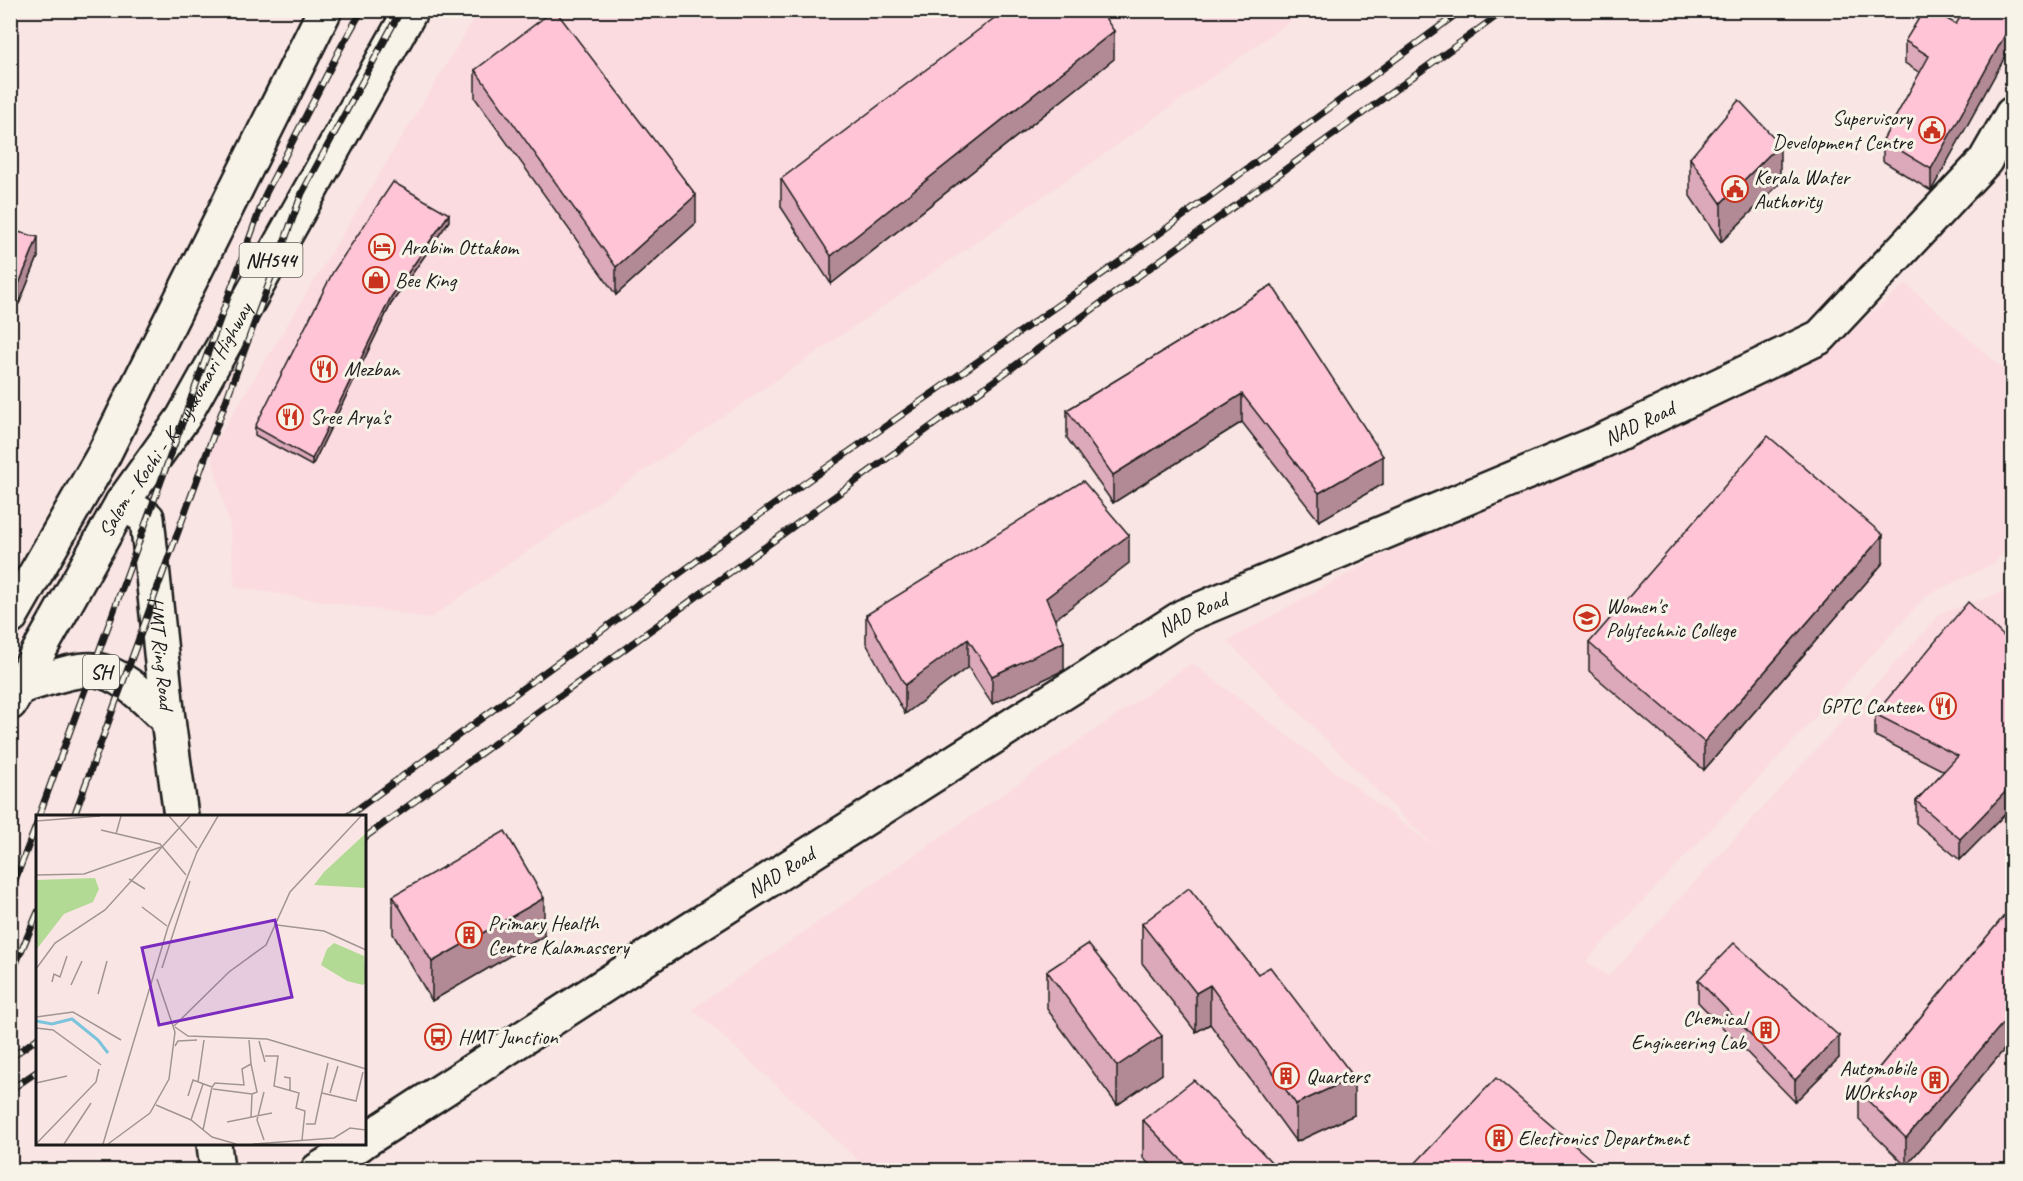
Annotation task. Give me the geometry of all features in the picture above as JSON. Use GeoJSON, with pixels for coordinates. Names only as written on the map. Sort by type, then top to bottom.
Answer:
{"type":"FeatureCollection","features":[{"type":"Feature","properties":{"kind":"main road","name":"Salem - Kochi - Kanyakumari Highway"},"geometry":{"type":"LineString","coordinates":[[10,618],[102,458],[325,10]]}},
{"type":"Feature","properties":{"kind":"main road","name":"Salem - Kochi - Kanyakumari Highway"},"geometry":{"type":"LineString","coordinates":[[15,695],[122,503],[183,418],[411,10]]}},
{"type":"Feature","properties":{"kind":"main road","name":"NAD Road"},"geometry":{"type":"LineString","coordinates":[[366,1140],[671,942],[1184,616],[1600,441],[1820,337],[1985,161],[2013,114]]}},
{"type":"Feature","properties":{"kind":"main road","name":"HMT Ring Road"},"geometry":{"type":"LineString","coordinates":[[122,503],[147,518],[168,720],[180,806]]}},
{"type":"Feature","properties":{"kind":"main road"},"geometry":{"type":"LineString","coordinates":[[50,549],[69,596]]}},
{"type":"Feature","properties":{"kind":"main road","name":"SH"},"geometry":{"type":"LineString","coordinates":[[15,695],[70,674],[96,670],[121,680],[168,720]]}},
{"type":"Feature","properties":{"kind":"main road"},"geometry":{"type":"LineString","coordinates":[[214,1145],[217,1170]]}},
{"type":"Feature","properties":{"kind":"main road"},"geometry":{"type":"LineString","coordinates":[[318,1170],[357,1145]]}},
{"type":"Feature","properties":{"kind":"shaded area"},"geometry":{"type":"Polygon","coordinates":[[[479,11],[1304,11],[1106,153],[430,618],[235,587],[230,527],[210,451],[479,11]]]}},
{"type":"Feature","properties":{"kind":"shaded area"},"geometry":{"type":"Polygon","coordinates":[[[1906,284],[2012,377],[2012,540],[1995,563],[1927,595],[1765,772],[1586,961],[1608,977],[1941,613],[2012,589],[2012,1170],[869,1170],[693,1009],[1192,663],[1433,846],[1227,641],[1404,543],[1823,355],[1906,284]]]}},
{"type":"Feature","properties":{"kind":"building"},"geometry":{"type":"Polygon","coordinates":[[[554,10],[696,195],[616,267],[475,70],[554,10]]]}},
{"type":"Feature","properties":{"kind":"building"},"geometry":{"type":"Polygon","coordinates":[[[1005,10],[1100,10],[1114,31],[831,256],[781,179],[1005,10]]]}},
{"type":"Feature","properties":{"kind":"building","name":"Supervisory Development Centre"},"geometry":{"type":"Polygon","coordinates":[[[1924,10],[1930,10],[1956,24],[1965,10],[1993,10],[2012,22],[1931,169],[1883,140],[1929,56],[1905,41],[1924,10]]]}},
{"type":"Feature","properties":{"kind":"building"},"geometry":{"type":"Polygon","coordinates":[[[1739,100],[1780,144],[1721,203],[1690,158],[1739,100]]]}},
{"type":"Feature","properties":{"kind":"building","name":"Mezban"},"geometry":{"type":"Polygon","coordinates":[[[393,182],[449,214],[391,297],[312,459],[255,427],[333,272],[393,182]]]}},
{"type":"Feature","properties":{"kind":"building"},"geometry":{"type":"Polygon","coordinates":[[[10,230],[38,237],[19,284],[10,282],[10,230]]]}},
{"type":"Feature","properties":{"kind":"building"},"geometry":{"type":"Polygon","coordinates":[[[1272,285],[1383,456],[1319,493],[1242,394],[1113,475],[1067,410],[1272,285]]]}},
{"type":"Feature","properties":{"kind":"building"},"geometry":{"type":"Polygon","coordinates":[[[1768,436],[1883,535],[1704,742],[1589,643],[1768,436]]]}},
{"type":"Feature","properties":{"kind":"building"},"geometry":{"type":"Polygon","coordinates":[[[1083,481],[1129,535],[1046,598],[1064,642],[992,676],[968,639],[905,685],[866,615],[1083,481]]]}},
{"type":"Feature","properties":{"kind":"building"},"geometry":{"type":"Polygon","coordinates":[[[1968,602],[2013,645],[2013,784],[1960,839],[1916,801],[1958,756],[1875,714],[1968,602]]]}},
{"type":"Feature","properties":{"kind":"building"},"geometry":{"type":"Polygon","coordinates":[[[505,831],[544,898],[432,962],[393,896],[505,831]]]}},
{"type":"Feature","properties":{"kind":"building"},"geometry":{"type":"Polygon","coordinates":[[[1189,888],[1258,974],[1270,967],[1354,1077],[1296,1104],[1210,985],[1196,993],[1142,924],[1189,888]]]}},
{"type":"Feature","properties":{"kind":"building","name":"Automobile WOrkshop"},"geometry":{"type":"Polygon","coordinates":[[[2013,905],[2013,1011],[1906,1138],[1859,1092],[2013,905]]]}},
{"type":"Feature","properties":{"kind":"building","name":"Chemical Engineering Lab"},"geometry":{"type":"Polygon","coordinates":[[[1734,943],[1839,1036],[1795,1080],[1698,980],[1734,943]]]}},
{"type":"Feature","properties":{"kind":"building"},"geometry":{"type":"Polygon","coordinates":[[[1088,944],[1162,1036],[1117,1066],[1047,971],[1088,944]]]}},
{"type":"Feature","properties":{"kind":"building"},"geometry":{"type":"Polygon","coordinates":[[[1496,1078],[1602,1169],[1409,1170],[1496,1078]]]}},
{"type":"Feature","properties":{"kind":"building"},"geometry":{"type":"Polygon","coordinates":[[[1194,1080],[1274,1165],[1267,1170],[1191,1170],[1143,1120],[1194,1080]]]}},
{"type":"Feature","properties":{"kind":"railway"},"geometry":{"type":"LineString","coordinates":[[39,815],[266,193],[362,10]]}},
{"type":"Feature","properties":{"kind":"railway"},"geometry":{"type":"LineString","coordinates":[[74,815],[302,193],[401,10]]}},
{"type":"Feature","properties":{"kind":"railway"},"geometry":{"type":"LineString","coordinates":[[349,815],[769,508],[1152,239],[1462,10]]}},
{"type":"Feature","properties":{"kind":"railway"},"geometry":{"type":"LineString","coordinates":[[366,837],[1505,10]]}},
{"type":"Feature","properties":{"kind":"railway"},"geometry":{"type":"LineString","coordinates":[[10,893],[36,826]]}},
{"type":"Feature","properties":{"kind":"railway"},"geometry":{"type":"LineString","coordinates":[[10,977],[36,917]]}},
{"type":"Feature","properties":{"kind":"railway"},"geometry":{"type":"LineString","coordinates":[[10,1058],[36,1039]]}},
{"type":"Feature","properties":{"kind":"railway"},"geometry":{"type":"LineString","coordinates":[[10,1090],[36,1072]]}},
{"type":"Feature","properties":{"kind":"place","name":"Supervisory Development Centre"},"geometry":{"type":"Point","coordinates":[1932,130]}},
{"type":"Feature","properties":{"kind":"place","name":"Kerala Water Authority"},"geometry":{"type":"Point","coordinates":[1735,189]}},
{"type":"Feature","properties":{"kind":"place","name":"Arabim Ottakom"},"geometry":{"type":"Point","coordinates":[382,247]}},
{"type":"Feature","properties":{"kind":"place","name":"Bee King"},"geometry":{"type":"Point","coordinates":[376,280]}},
{"type":"Feature","properties":{"kind":"place","name":"Mezban"},"geometry":{"type":"Point","coordinates":[324,369]}},
{"type":"Feature","properties":{"kind":"place","name":"Sree Arya's"},"geometry":{"type":"Point","coordinates":[290,417]}},
{"type":"Feature","properties":{"kind":"place","name":"Women's Polytechnic College"},"geometry":{"type":"Point","coordinates":[1587,618]}},
{"type":"Feature","properties":{"kind":"place","name":"GPTC Canteen"},"geometry":{"type":"Point","coordinates":[1943,706]}},
{"type":"Feature","properties":{"kind":"place","name":"Primary Health Centre Kalamassery"},"geometry":{"type":"Point","coordinates":[469,935]}},
{"type":"Feature","properties":{"kind":"place","name":"Chemical Engineering Lab"},"geometry":{"type":"Point","coordinates":[1766,1030]}},
{"type":"Feature","properties":{"kind":"place","name":"HMT Junction"},"geometry":{"type":"Point","coordinates":[438,1037]}},
{"type":"Feature","properties":{"kind":"place","name":"Quarters"},"geometry":{"type":"Point","coordinates":[1286,1076]}},
{"type":"Feature","properties":{"kind":"place","name":"Automobile WOrkshop"},"geometry":{"type":"Point","coordinates":[1935,1080]}},
{"type":"Feature","properties":{"kind":"place","name":"Electronics Department"},"geometry":{"type":"Point","coordinates":[1499,1138]}}]}
